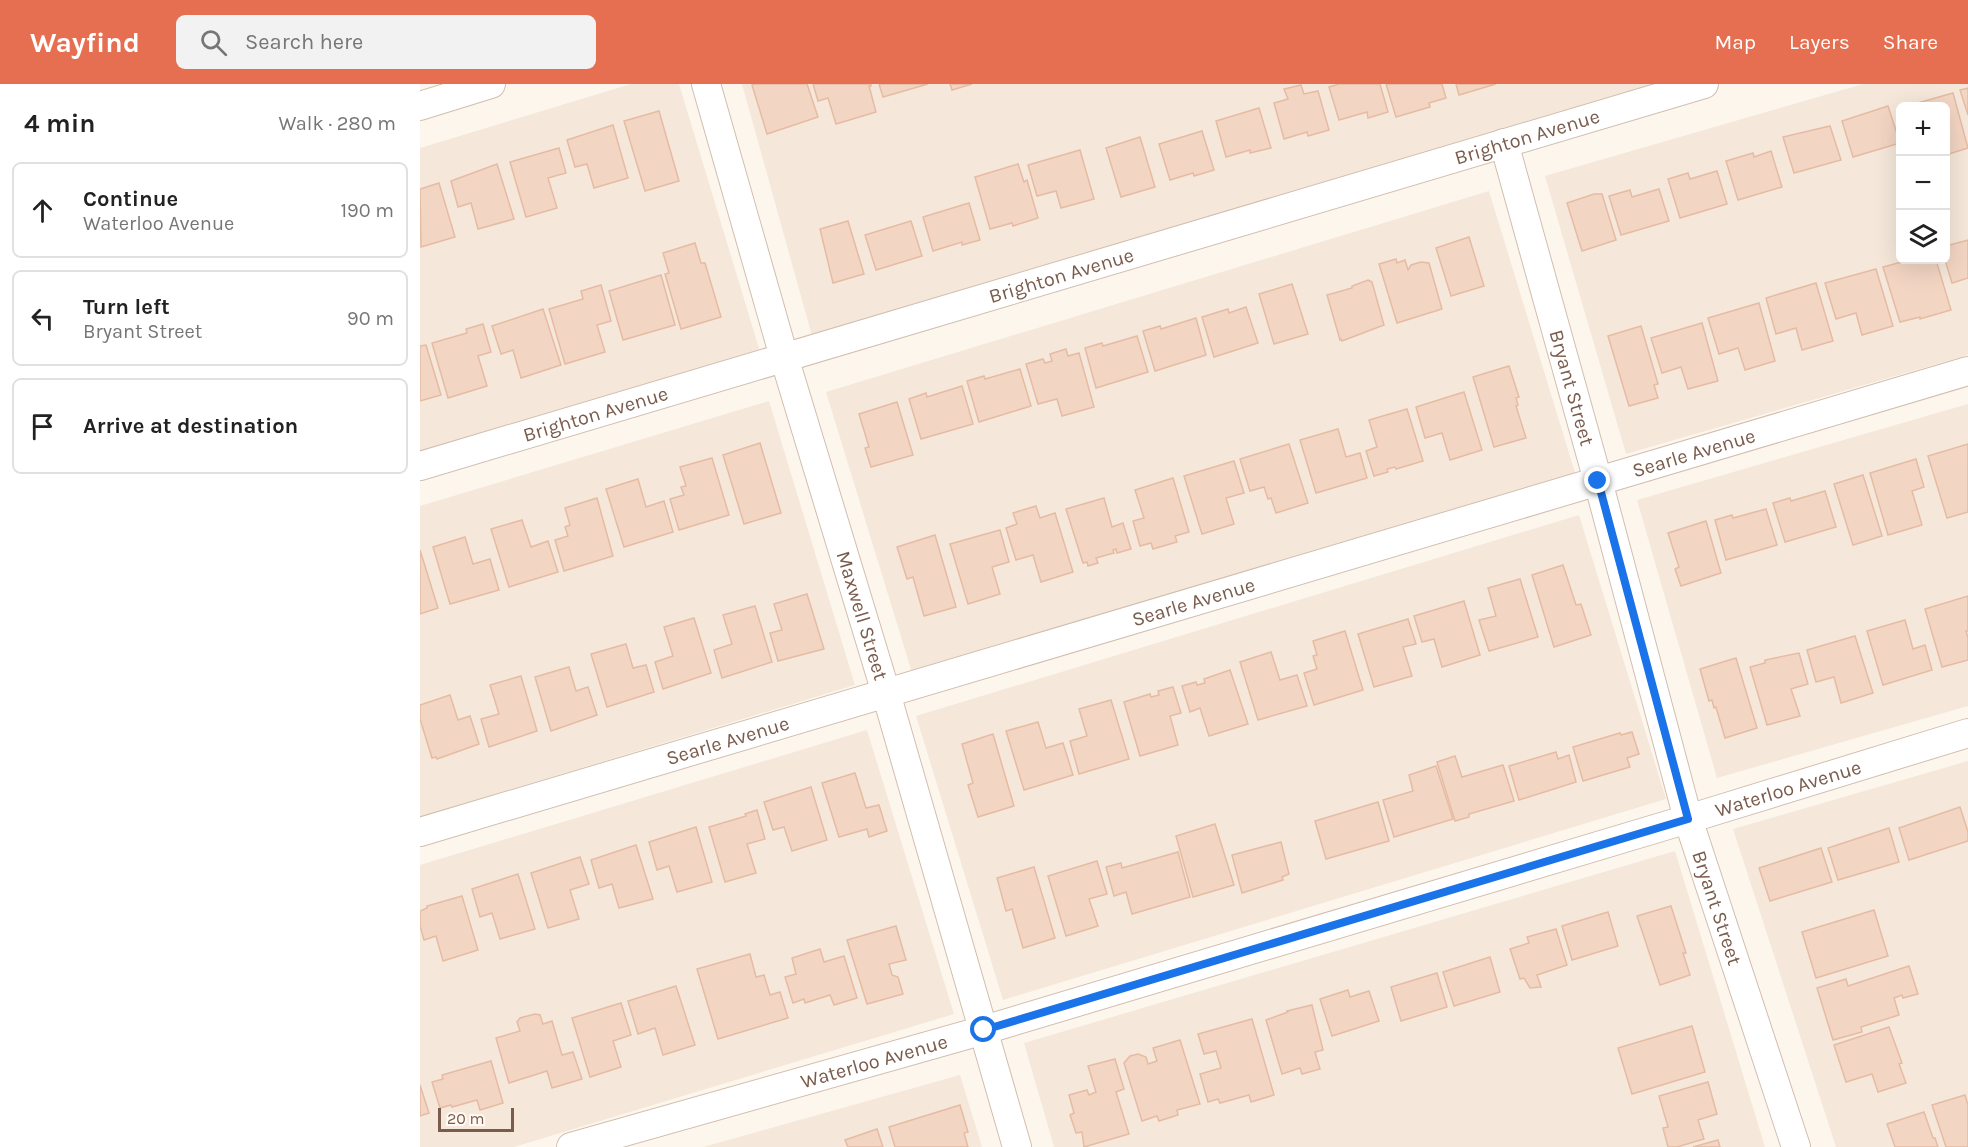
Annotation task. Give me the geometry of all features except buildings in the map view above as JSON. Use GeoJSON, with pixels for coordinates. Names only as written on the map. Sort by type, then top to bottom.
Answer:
{"type":"FeatureCollection","features":[{"type":"Feature","properties":{"kind":"street"},"geometry":{"type":"LineString","coordinates":[[420,105],[491,84]]}},
{"type":"Feature","properties":{"kind":"street","name":"Maxwell Street"},"geometry":{"type":"LineString","coordinates":[[706,84],[1017,1147]]}},
{"type":"Feature","properties":{"kind":"street","name":"Brighton Avenue"},"geometry":{"type":"LineString","coordinates":[[420,466],[1704,84]]}},
{"type":"Feature","properties":{"kind":"street","name":"Bryant Street"},"geometry":{"type":"LineString","coordinates":[[1504,143],[1598,481],[1688,819],[1796,1147]]}},
{"type":"Feature","properties":{"kind":"street","name":"Searle Avenue"},"geometry":{"type":"LineString","coordinates":[[420,832],[1968,371]]}},
{"type":"Feature","properties":{"kind":"street","name":"Waterloo Avenue"},"geometry":{"type":"LineString","coordinates":[[571,1147],[984,1030],[1968,733]]}},
{"type":"Feature","properties":{"kind":"shaded area"},"geometry":{"type":"Polygon","coordinates":[[[631,84],[679,84],[761,355],[420,459],[420,148],[631,84]]]}},
{"type":"Feature","properties":{"kind":"shaded area"},"geometry":{"type":"Polygon","coordinates":[[[742,84],[1659,84],[812,336],[742,84]]]}},
{"type":"Feature","properties":{"kind":"shaded area"},"geometry":{"type":"Polygon","coordinates":[[[1863,84],[1968,84],[1968,355],[1626,454],[1545,176],[1863,84]]]}},
{"type":"Feature","properties":{"kind":"shaded area"},"geometry":{"type":"Polygon","coordinates":[[[1489,191],[1576,476],[913,676],[826,392],[1489,191]]]}},
{"type":"Feature","properties":{"kind":"shaded area"},"geometry":{"type":"Polygon","coordinates":[[[769,401],[855,685],[420,817],[420,506],[769,401]]]}},
{"type":"Feature","properties":{"kind":"shaded area"},"geometry":{"type":"Polygon","coordinates":[[[1968,404],[1968,706],[1717,778],[1637,500],[1968,404]]]}},
{"type":"Feature","properties":{"kind":"shaded area"},"geometry":{"type":"Polygon","coordinates":[[[1579,515],[1666,799],[1003,1000],[916,716],[1579,515]]]}},
{"type":"Feature","properties":{"kind":"shaded area"},"geometry":{"type":"Polygon","coordinates":[[[867,730],[954,1014],[514,1147],[420,1147],[420,865],[867,730]]]}},
{"type":"Feature","properties":{"kind":"shaded area"},"geometry":{"type":"Polygon","coordinates":[[[1968,761],[1968,1147],[1836,1147],[1733,829],[1968,761]]]}},
{"type":"Feature","properties":{"kind":"shaded area"},"geometry":{"type":"Polygon","coordinates":[[[1675,851],[1765,1147],[1054,1147],[1024,1043],[1675,851]]]}},
{"type":"Feature","properties":{"kind":"shaded area"},"geometry":{"type":"Polygon","coordinates":[[[960,1075],[982,1147],[703,1147],[960,1075]]]}},
{"type":"Feature","properties":{"kind":"route"},"geometry":{"type":"LineString","coordinates":[[984,1030],[1688,819],[1598,481]]}}]}
